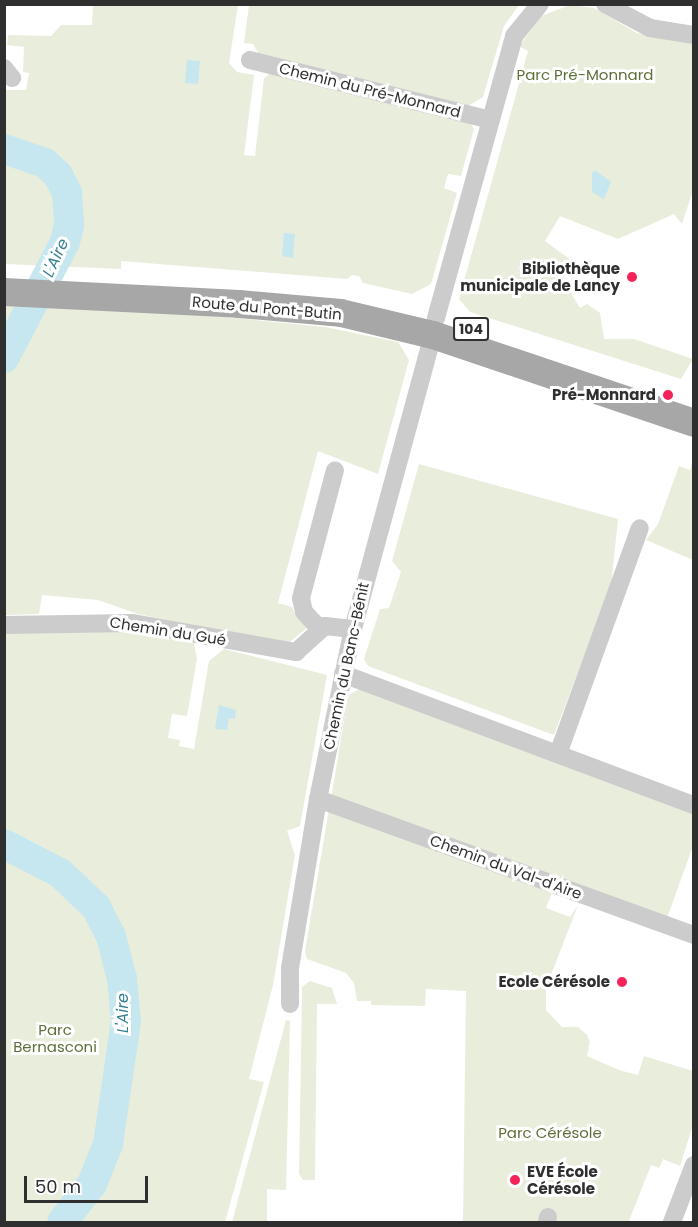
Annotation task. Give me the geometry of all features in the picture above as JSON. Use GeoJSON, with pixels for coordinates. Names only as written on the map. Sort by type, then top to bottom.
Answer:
{"type":"FeatureCollection","features":[{"type":"Feature","properties":{"kind":"main road","name":"Route du Pont-Butin"},"geometry":{"type":"LineString","coordinates":[[4,277],[239,296]]}},
{"type":"Feature","properties":{"kind":"main road","name":"Route du Pont-Butin"},"geometry":{"type":"LineString","coordinates":[[4,292],[344,298],[434,327],[693,403]]}},
{"type":"Feature","properties":{"kind":"main road","name":"Route du Pont-Butin"},"geometry":{"type":"LineString","coordinates":[[434,327],[693,423]]}},
{"type":"Feature","properties":{"kind":"street"},"geometry":{"type":"LineString","coordinates":[[434,327],[514,36],[540,4]]}},
{"type":"Feature","properties":{"kind":"street"},"geometry":{"type":"LineString","coordinates":[[605,4],[650,28],[693,35]]}},
{"type":"Feature","properties":{"kind":"street","name":"Chemin du Pré-Monnard"},"geometry":{"type":"LineString","coordinates":[[250,60],[491,120]]}},
{"type":"Feature","properties":{"kind":"street","name":"Chemin du Banc-Bénit"},"geometry":{"type":"LineString","coordinates":[[290,1004],[290,968],[318,799],[352,629],[434,327]]}},
{"type":"Feature","properties":{"kind":"street"},"geometry":{"type":"LineString","coordinates":[[335,470],[301,598],[304,612],[319,628],[330,625],[352,629]]}},
{"type":"Feature","properties":{"kind":"street"},"geometry":{"type":"LineString","coordinates":[[558,753],[640,528]]}},
{"type":"Feature","properties":{"kind":"street","name":"Chemin du Gué"},"geometry":{"type":"LineString","coordinates":[[4,625],[133,623],[296,652],[306,646],[319,628]]}},
{"type":"Feature","properties":{"kind":"street"},"geometry":{"type":"LineString","coordinates":[[343,674],[693,805]]}},
{"type":"Feature","properties":{"kind":"street","name":"Chemin du Val-d'Aire"},"geometry":{"type":"LineString","coordinates":[[318,799],[693,935]]}},
{"type":"Feature","properties":{"kind":"street"},"geometry":{"type":"LineString","coordinates":[[672,1222],[693,1165]]}},
{"type":"Feature","properties":{"kind":"green space"},"geometry":{"type":"Polygon","coordinates":[[[93,5],[238,5],[229,63],[237,72],[254,75],[244,155],[255,156],[264,78],[272,72],[470,122],[474,129],[461,176],[448,174],[444,188],[457,193],[431,284],[412,294],[363,283],[359,276],[352,275],[347,279],[121,261],[121,269],[5,264],[4,90],[26,90],[29,73],[23,72],[24,47],[7,45],[8,35],[51,36],[61,25],[92,25],[93,5]]]}},
{"type":"Feature","properties":{"kind":"green space"},"geometry":{"type":"Polygon","coordinates":[[[249,5],[519,5],[504,26],[483,97],[468,106],[259,54],[253,44],[244,43],[249,5]]]}},
{"type":"Feature","properties":{"kind":"green space","name":"Parc Pré-Monnard"},"geometry":{"type":"Polygon","coordinates":[[[570,5],[594,8],[637,33],[693,43],[693,190],[682,224],[674,214],[618,239],[560,216],[545,241],[579,266],[562,278],[580,308],[587,304],[600,313],[604,339],[634,339],[693,359],[681,379],[470,312],[459,299],[528,51],[519,46],[541,16],[570,5]]]}},
{"type":"Feature","properties":{"kind":"green space"},"geometry":{"type":"Polygon","coordinates":[[[5,305],[185,313],[325,327],[398,342],[409,360],[378,474],[318,451],[278,603],[292,607],[297,618],[304,615],[307,628],[286,645],[138,614],[98,600],[42,595],[39,614],[5,615],[5,305]]]}},
{"type":"Feature","properties":{"kind":"green space"},"geometry":{"type":"Polygon","coordinates":[[[693,459],[693,560],[646,540],[658,524],[679,466],[690,470],[693,459]]]}},
{"type":"Feature","properties":{"kind":"green space"},"geometry":{"type":"Polygon","coordinates":[[[419,464],[618,519],[611,586],[554,735],[368,666],[364,659],[380,609],[389,608],[401,572],[392,561],[419,464]]]}},
{"type":"Feature","properties":{"kind":"green space","name":"Parc Bernasconi"},"geometry":{"type":"Polygon","coordinates":[[[121,630],[194,643],[197,659],[187,716],[172,714],[168,738],[180,740],[179,746],[194,749],[209,661],[224,649],[327,675],[300,826],[287,831],[295,855],[273,985],[249,1079],[264,1082],[225,1222],[5,1222],[4,632],[121,630]]]}},
{"type":"Feature","properties":{"kind":"green space"},"geometry":{"type":"Polygon","coordinates":[[[361,688],[693,814],[693,846],[666,921],[331,799],[347,702],[350,694],[361,688]]]}},
{"type":"Feature","properties":{"kind":"green space","name":"Parc Cérésole"},"geometry":{"type":"Polygon","coordinates":[[[329,809],[553,890],[546,908],[570,917],[578,905],[546,988],[546,1010],[562,1027],[578,1027],[587,1035],[590,1042],[587,1056],[619,1070],[638,1075],[644,1056],[693,1071],[693,1125],[680,1166],[663,1159],[659,1168],[651,1165],[629,1221],[463,1222],[466,991],[426,989],[425,1006],[371,1005],[371,1001],[357,1001],[354,983],[346,973],[307,959],[305,951],[329,809]]]}},
{"type":"Feature","properties":{"kind":"green space"},"geometry":{"type":"Polygon","coordinates":[[[310,981],[332,988],[337,1004],[317,1004],[315,1180],[303,1180],[299,1174],[302,987],[310,981]]]}},
{"type":"Feature","properties":{"kind":"green space"},"geometry":{"type":"Polygon","coordinates":[[[286,1020],[290,1021],[286,1190],[267,1189],[267,1222],[232,1222],[286,1020]]]}},
{"type":"Feature","properties":{"kind":"water"},"geometry":{"type":"Polygon","coordinates":[[[187,60],[200,61],[198,84],[185,83],[187,60]]]}},
{"type":"Feature","properties":{"kind":"water"},"geometry":{"type":"Polygon","coordinates":[[[595,170],[611,182],[604,199],[592,192],[592,173],[595,170]]]}},
{"type":"Feature","properties":{"kind":"water"},"geometry":{"type":"Polygon","coordinates":[[[284,233],[295,234],[293,258],[282,256],[284,233]]]}},
{"type":"Feature","properties":{"kind":"water"},"geometry":{"type":"Polygon","coordinates":[[[219,705],[236,710],[235,719],[229,718],[227,730],[215,729],[219,705]]]}},
{"type":"Feature","properties":{"kind":"waterway","name":"L'Aire"},"geometry":{"type":"LineString","coordinates":[[4,149],[45,163],[58,175],[67,193],[69,225],[65,242],[4,358]]}},
{"type":"Feature","properties":{"kind":"waterway","name":"L'Aire"},"geometry":{"type":"LineString","coordinates":[[4,844],[60,873],[96,907],[111,936],[122,979],[126,1021],[108,1144],[92,1184],[62,1222]]}},
{"type":"Feature","properties":{"kind":"place","name":"Bibliothèque municipale de Lancy"},"geometry":{"type":"Point","coordinates":[632,277]}},
{"type":"Feature","properties":{"kind":"place","name":"Pré-Monnard"},"geometry":{"type":"Point","coordinates":[668,395]}},
{"type":"Feature","properties":{"kind":"place","name":"Ecole Cérésole"},"geometry":{"type":"Point","coordinates":[622,982]}},
{"type":"Feature","properties":{"kind":"place","name":"EVE École Cérésole"},"geometry":{"type":"Point","coordinates":[515,1180]}}]}
